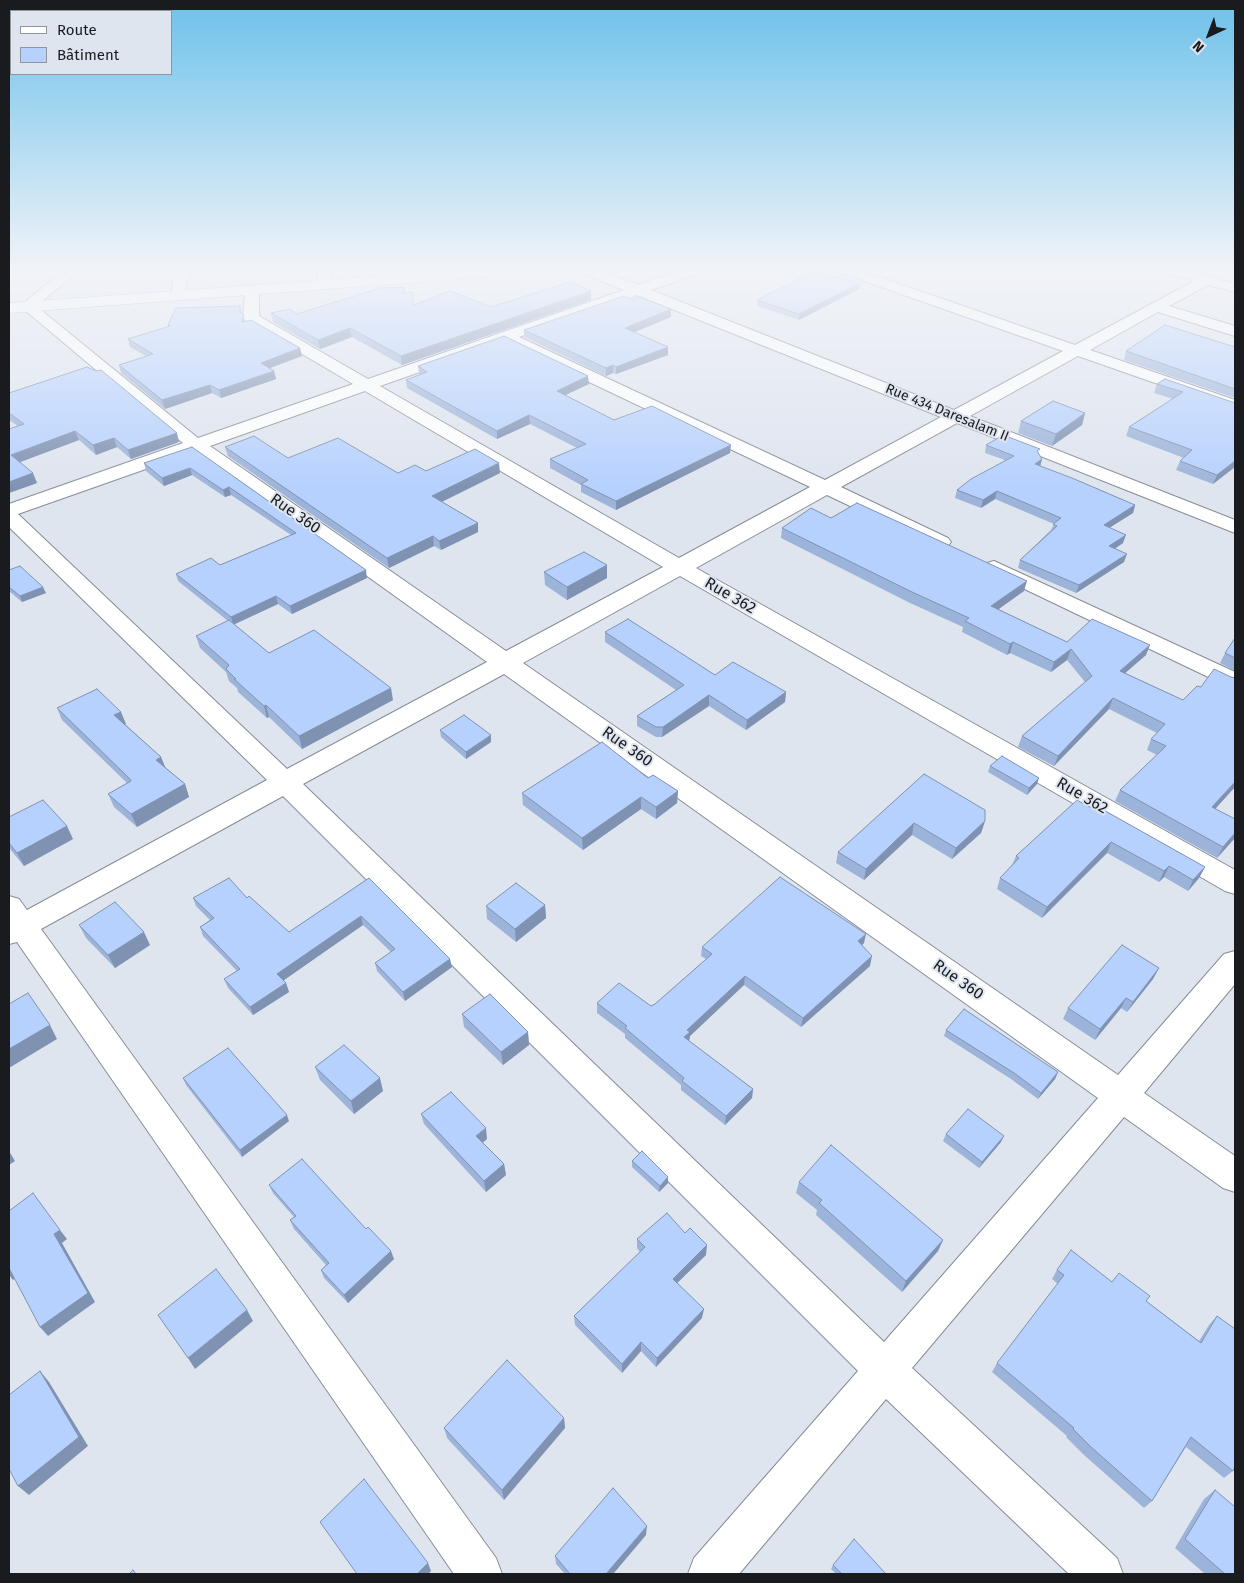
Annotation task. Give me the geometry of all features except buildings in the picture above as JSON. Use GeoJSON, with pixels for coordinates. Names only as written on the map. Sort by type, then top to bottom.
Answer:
{"type":"FeatureCollection","features":[{"type":"Feature","properties":{"kind":"street","name":"Rue 360"},"geometry":{"type":"LineString","coordinates":[[60,340],[195,444],[1235,1176]]}},
{"type":"Feature","properties":{"kind":"street","name":"Rue 362"},"geometry":{"type":"LineString","coordinates":[[288,340],[679,567],[1235,883]]}},
{"type":"Feature","properties":{"kind":"street"},"geometry":{"type":"LineString","coordinates":[[9,510],[494,340]]}},
{"type":"Feature","properties":{"kind":"street"},"geometry":{"type":"LineString","coordinates":[[513,340],[959,550]]}},
{"type":"Feature","properties":{"kind":"street","name":"Rue 434 Daresalam II"},"geometry":{"type":"LineString","coordinates":[[762,340],[1235,527]]}},
{"type":"Feature","properties":{"kind":"street"},"geometry":{"type":"LineString","coordinates":[[1044,340],[1235,406]]}},
{"type":"Feature","properties":{"kind":"street"},"geometry":{"type":"LineString","coordinates":[[480,1574],[13,922],[285,782],[1096,340]]}},
{"type":"Feature","properties":{"kind":"street"},"geometry":{"type":"LineString","coordinates":[[9,516],[285,782],[885,1370],[1100,1574]]}},
{"type":"Feature","properties":{"kind":"street"},"geometry":{"type":"LineString","coordinates":[[977,559],[1235,681]]}},
{"type":"Feature","properties":{"kind":"street"},"geometry":{"type":"LineString","coordinates":[[710,1574],[1235,963]]}}]}
